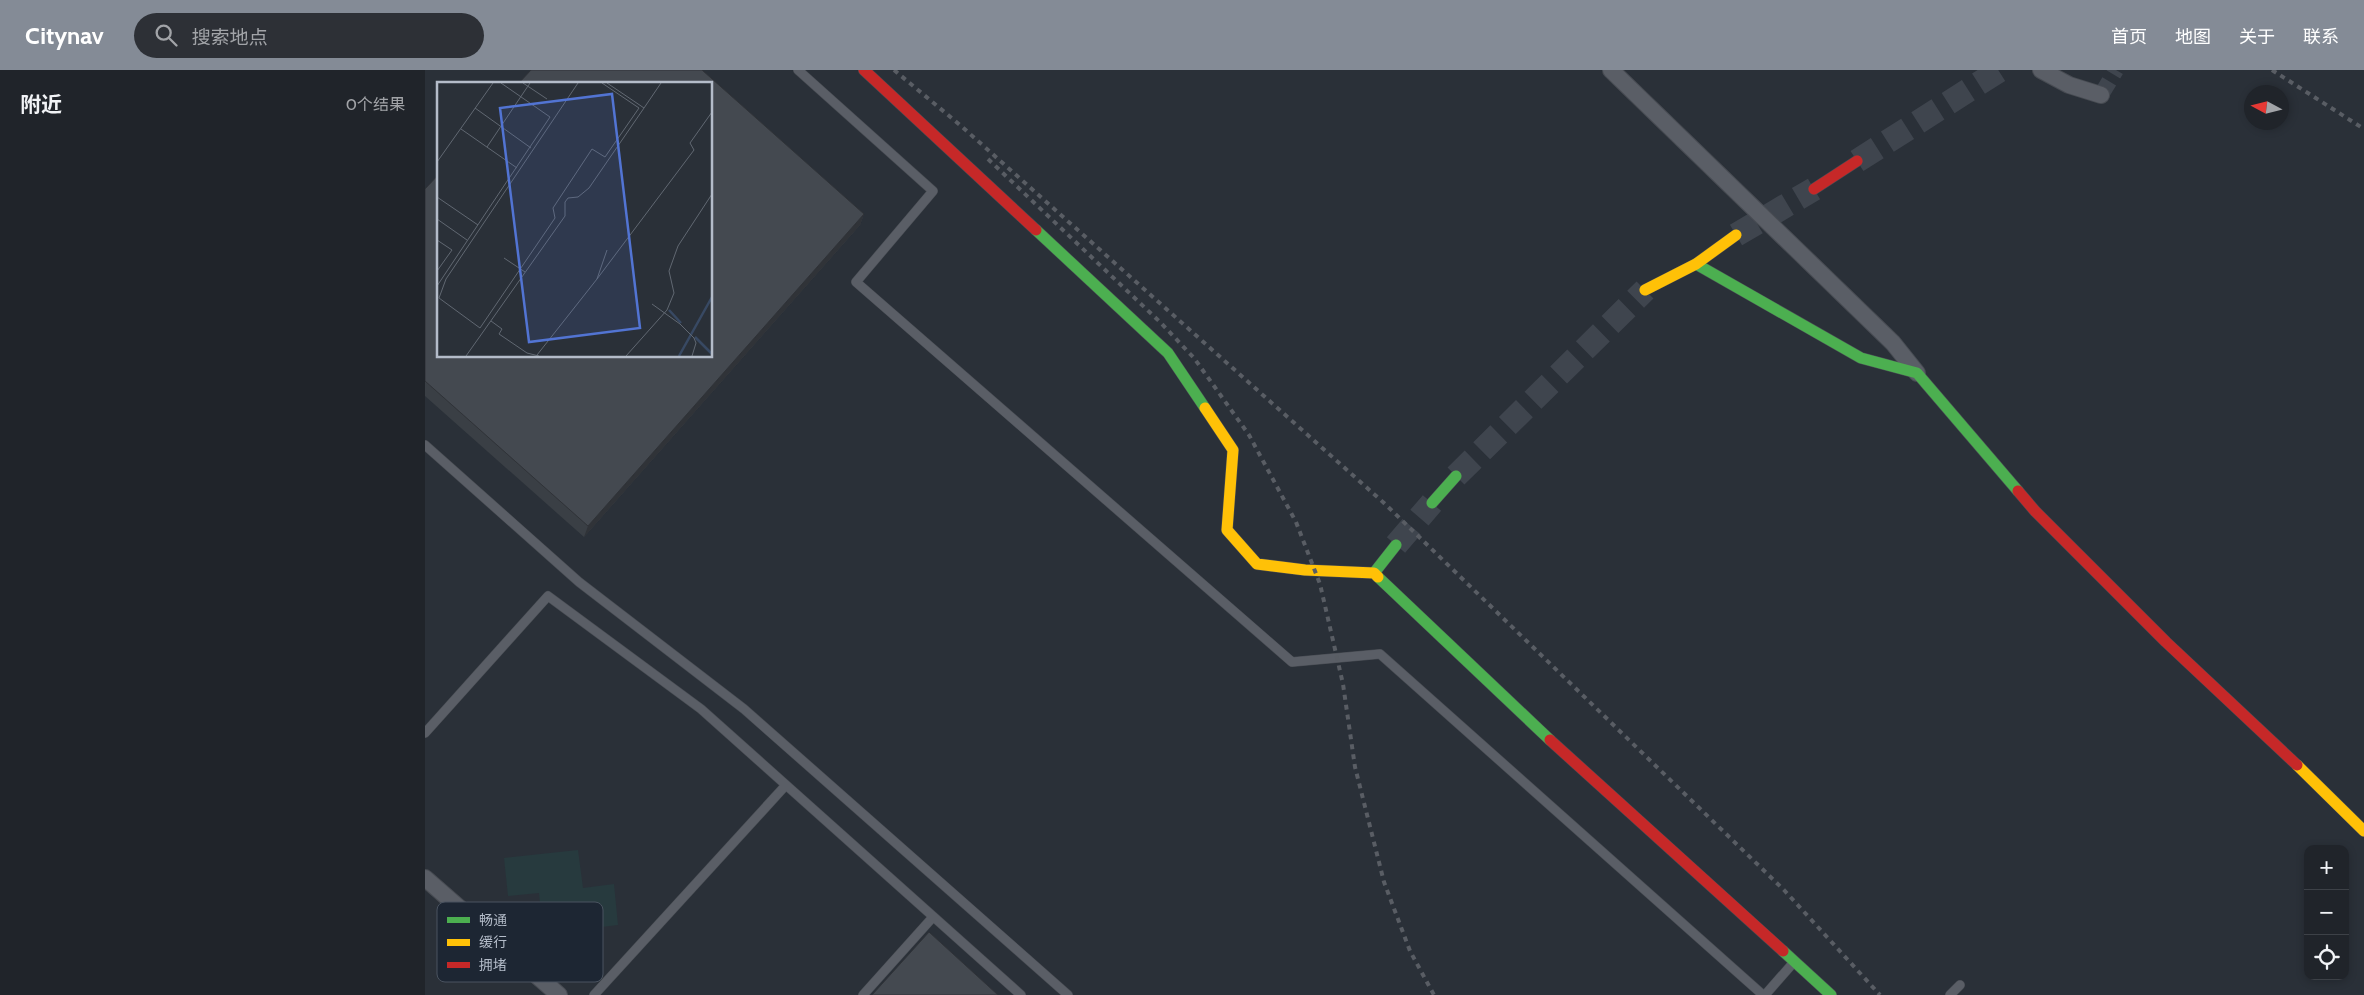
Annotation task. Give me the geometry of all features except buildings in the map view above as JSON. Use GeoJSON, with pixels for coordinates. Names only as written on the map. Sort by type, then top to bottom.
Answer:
{"type":"FeatureCollection","features":[{"type":"Feature","properties":{"kind":"street"},"geometry":{"type":"LineString","coordinates":[[864,70],[1168,353],[1233,450],[1227,530],[1257,564],[1305,570],[1373,573],[1505,700],[1831,995]]}},
{"type":"Feature","properties":{"kind":"street"},"geometry":{"type":"LineString","coordinates":[[1611,70],[1893,343],[2035,511],[2166,642],[2348,813],[2364,831]]}},
{"type":"Feature","properties":{"kind":"street"},"geometry":{"type":"LineString","coordinates":[[2041,70],[2069,85],[2101,96]]}},
{"type":"Feature","properties":{"kind":"street"},"geometry":{"type":"LineString","coordinates":[[1814,189],[1857,162]]}},
{"type":"Feature","properties":{"kind":"street"},"geometry":{"type":"LineString","coordinates":[[1645,290],[1695,264],[1736,235]]}},
{"type":"Feature","properties":{"kind":"street"},"geometry":{"type":"LineString","coordinates":[[1695,264],[1746,295],[1861,358],[1917,373]]}},
{"type":"Feature","properties":{"kind":"street"},"geometry":{"type":"LineString","coordinates":[[1432,503],[1456,476]]}},
{"type":"Feature","properties":{"kind":"street"},"geometry":{"type":"LineString","coordinates":[[1373,573],[1395,545]]}},
{"type":"Feature","properties":{"kind":"street"},"geometry":{"type":"LineString","coordinates":[[425,878],[452,902]]}},
{"type":"Feature","properties":{"kind":"street"},"geometry":{"type":"LineString","coordinates":[[544,982],[559,995]]}},
{"type":"Feature","properties":{"kind":"lane"},"geometry":{"type":"LineString","coordinates":[[798,70],[933,191],[856,282],[1292,662],[1380,654],[1764,995],[1794,962]]}},
{"type":"Feature","properties":{"kind":"lane"},"geometry":{"type":"LineString","coordinates":[[425,445],[579,582],[744,708],[1068,995]]}},
{"type":"Feature","properties":{"kind":"lane"},"geometry":{"type":"LineString","coordinates":[[425,733],[548,596],[701,708],[1021,995]]}},
{"type":"Feature","properties":{"kind":"lane"},"geometry":{"type":"LineString","coordinates":[[594,995],[786,785]]}},
{"type":"Feature","properties":{"kind":"lane"},"geometry":{"type":"LineString","coordinates":[[863,995],[933,916]]}},
{"type":"Feature","properties":{"kind":"lane"},"geometry":{"type":"LineString","coordinates":[[1950,995],[1960,986]]}},
{"type":"Feature","properties":{"kind":"green space"},"geometry":{"type":"Polygon","coordinates":[[[578,850],[583,888],[614,884],[618,925],[603,927],[603,902],[540,902],[539,893],[508,896],[504,858],[578,850]]]}},
{"type":"Feature","properties":{"kind":"tunnel"},"geometry":{"type":"LineString","coordinates":[[1857,161],[2000,70]]}},
{"type":"Feature","properties":{"kind":"tunnel"},"geometry":{"type":"LineString","coordinates":[[2101,95],[2116,70]]}},
{"type":"Feature","properties":{"kind":"tunnel"},"geometry":{"type":"LineString","coordinates":[[1736,235],[1814,189]]}},
{"type":"Feature","properties":{"kind":"tunnel"},"geometry":{"type":"LineString","coordinates":[[1456,476],[1645,290]]}},
{"type":"Feature","properties":{"kind":"tunnel"},"geometry":{"type":"LineString","coordinates":[[1396,545],[1432,503]]}},
{"type":"Feature","properties":{"kind":"railway"},"geometry":{"type":"LineString","coordinates":[[894,70],[960,125],[1384,503],[1784,890],[1880,995]]}},
{"type":"Feature","properties":{"kind":"railway"},"geometry":{"type":"LineString","coordinates":[[2272,70],[2364,129]]}},
{"type":"Feature","properties":{"kind":"railway"},"geometry":{"type":"LineString","coordinates":[[988,159],[1160,322],[1194,358],[1249,435],[1296,522],[1320,584],[1343,684],[1355,767],[1384,882],[1410,951],[1434,995]]}},
{"type":"Feature","properties":{"kind":"traffic: fast"},"geometry":{"type":"LineString","coordinates":[[1036,230],[1168,353],[1205,408]]}},
{"type":"Feature","properties":{"kind":"traffic: fast"},"geometry":{"type":"LineString","coordinates":[[1696,264],[1861,358],[1917,373],[2018,491]]}},
{"type":"Feature","properties":{"kind":"traffic: fast"},"geometry":{"type":"LineString","coordinates":[[1432,503],[1456,476]]}},
{"type":"Feature","properties":{"kind":"traffic: fast"},"geometry":{"type":"LineString","coordinates":[[1374,573],[1396,545]]}},
{"type":"Feature","properties":{"kind":"traffic: fast"},"geometry":{"type":"LineString","coordinates":[[1378,577],[1550,740]]}},
{"type":"Feature","properties":{"kind":"traffic: fast"},"geometry":{"type":"LineString","coordinates":[[1783,951],[1831,995]]}},
{"type":"Feature","properties":{"kind":"traffic: slow"},"geometry":{"type":"LineString","coordinates":[[1645,290],[1696,264],[1736,235]]}},
{"type":"Feature","properties":{"kind":"traffic: slow"},"geometry":{"type":"LineString","coordinates":[[1205,408],[1233,450],[1227,530],[1257,564],[1305,570],[1374,573],[1378,577]]}},
{"type":"Feature","properties":{"kind":"traffic: slow"},"geometry":{"type":"LineString","coordinates":[[2297,765],[2364,831]]}},
{"type":"Feature","properties":{"kind":"traffic: jam"},"geometry":{"type":"LineString","coordinates":[[864,70],[1036,230]]}},
{"type":"Feature","properties":{"kind":"traffic: jam"},"geometry":{"type":"LineString","coordinates":[[1814,189],[1857,161]]}},
{"type":"Feature","properties":{"kind":"traffic: jam"},"geometry":{"type":"LineString","coordinates":[[2018,491],[2035,511],[2166,642],[2297,765]]}},
{"type":"Feature","properties":{"kind":"traffic: jam"},"geometry":{"type":"LineString","coordinates":[[1550,740],[1783,951]]}}]}
